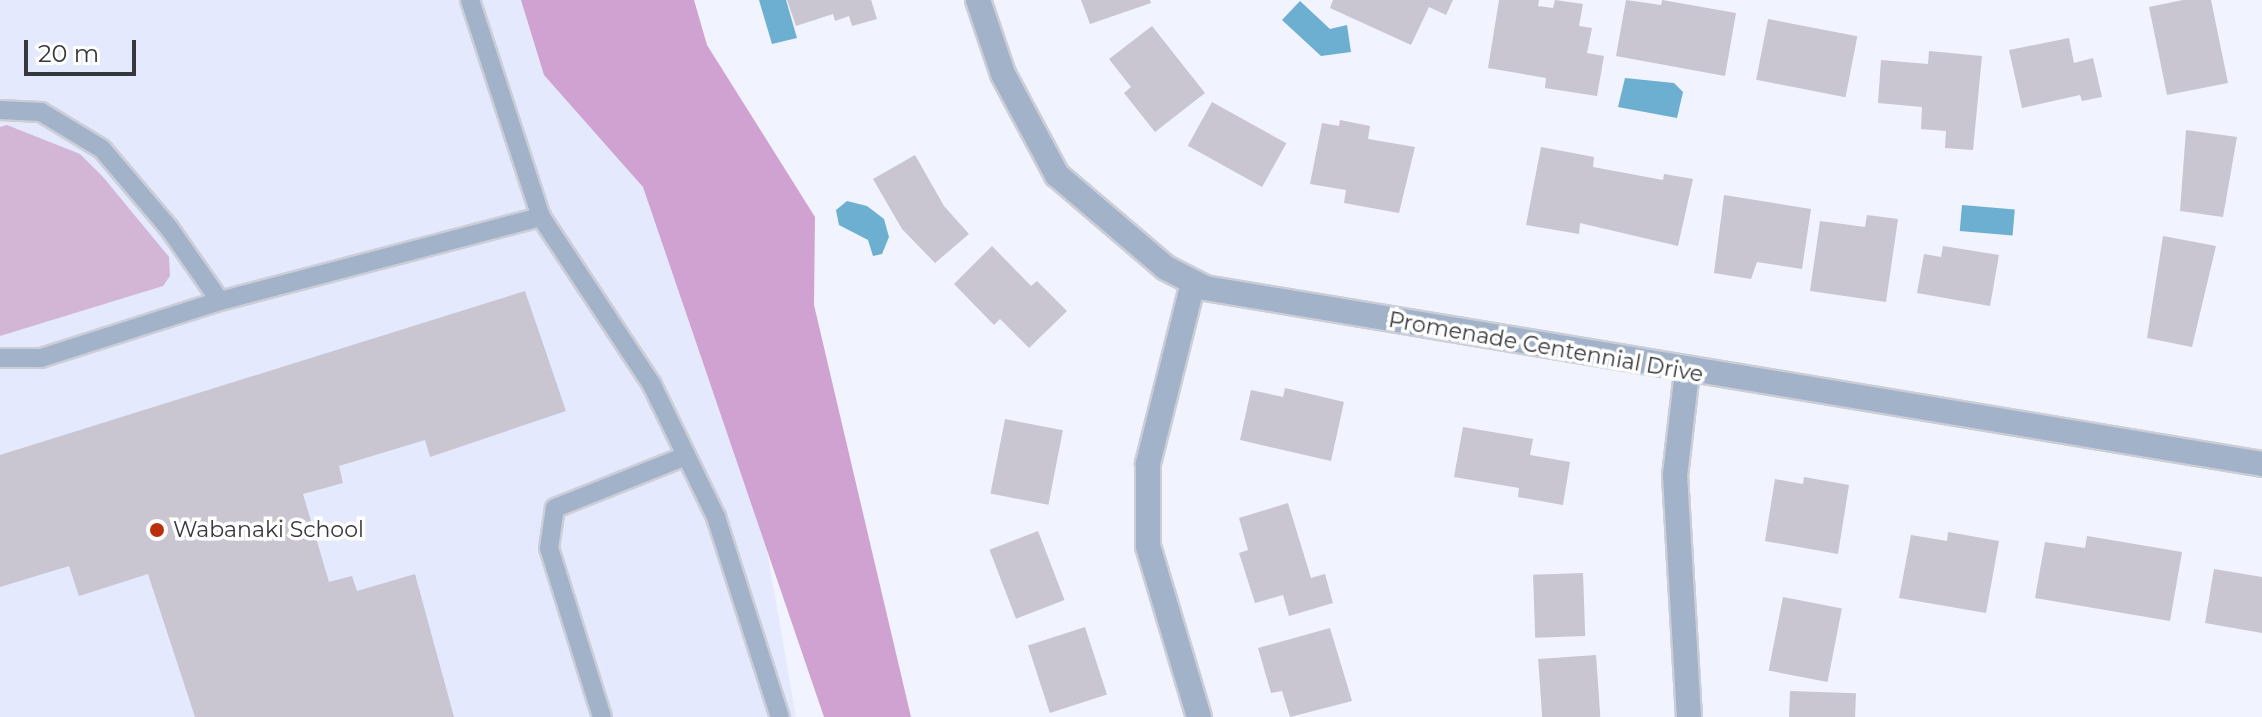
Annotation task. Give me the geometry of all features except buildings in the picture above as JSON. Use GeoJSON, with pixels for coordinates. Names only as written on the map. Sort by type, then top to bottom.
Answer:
{"type":"FeatureCollection","features":[{"type":"Feature","properties":{"kind":"street","name":"Promenade Centennial Drive"},"geometry":{"type":"LineString","coordinates":[[978,0],[1003,74],[1057,175],[1166,268],[1193,283],[1687,372],[2262,464]]}},
{"type":"Feature","properties":{"kind":"street"},"geometry":{"type":"LineString","coordinates":[[1193,283],[1148,464],[1148,546],[1199,717]]}},
{"type":"Feature","properties":{"kind":"street"},"geometry":{"type":"LineString","coordinates":[[1687,372],[1675,475],[1689,717]]}},
{"type":"Feature","properties":{"kind":"lane"},"geometry":{"type":"LineString","coordinates":[[470,0],[541,217],[652,385],[716,517],[780,717]]}},
{"type":"Feature","properties":{"kind":"lane"},"geometry":{"type":"LineString","coordinates":[[0,110],[41,112],[102,149],[169,228],[220,301]]}},
{"type":"Feature","properties":{"kind":"lane"},"geometry":{"type":"LineString","coordinates":[[0,358],[41,358],[220,301],[541,217]]}},
{"type":"Feature","properties":{"kind":"lane"},"geometry":{"type":"LineString","coordinates":[[602,717],[549,548],[555,508],[686,456]]}},
{"type":"Feature","properties":{"kind":"shaded area"},"geometry":{"type":"Polygon","coordinates":[[[0,0],[634,0],[711,229],[796,717],[0,717],[0,0]]]}},
{"type":"Feature","properties":{"kind":"shaded area"},"geometry":{"type":"Polygon","coordinates":[[[521,0],[694,0],[707,45],[815,217],[814,305],[911,717],[824,717],[643,187],[544,75],[521,0]]]}},
{"type":"Feature","properties":{"kind":"shaded area"},"geometry":{"type":"Polygon","coordinates":[[[7,125],[80,154],[103,177],[169,257],[170,276],[163,286],[0,336],[0,127],[7,125]]]}},
{"type":"Feature","properties":{"kind":"water"},"geometry":{"type":"Polygon","coordinates":[[[759,0],[786,0],[797,38],[772,44],[759,0]]]}},
{"type":"Feature","properties":{"kind":"water"},"geometry":{"type":"Polygon","coordinates":[[[1300,1],[1330,29],[1347,25],[1351,52],[1321,56],[1282,20],[1300,1]]]}},
{"type":"Feature","properties":{"kind":"water"},"geometry":{"type":"Polygon","coordinates":[[[1625,78],[1674,83],[1683,92],[1677,118],[1618,107],[1625,78]]]}},
{"type":"Feature","properties":{"kind":"water"},"geometry":{"type":"Polygon","coordinates":[[[847,201],[867,206],[884,219],[889,237],[882,254],[873,256],[868,240],[839,225],[836,210],[847,201]]]}},
{"type":"Feature","properties":{"kind":"water"},"geometry":{"type":"Polygon","coordinates":[[[1962,205],[2015,210],[2013,236],[1960,231],[1962,205]]]}},
{"type":"Feature","properties":{"kind":"place","name":"Wabanaki School"},"geometry":{"type":"Point","coordinates":[157,530]}}]}
